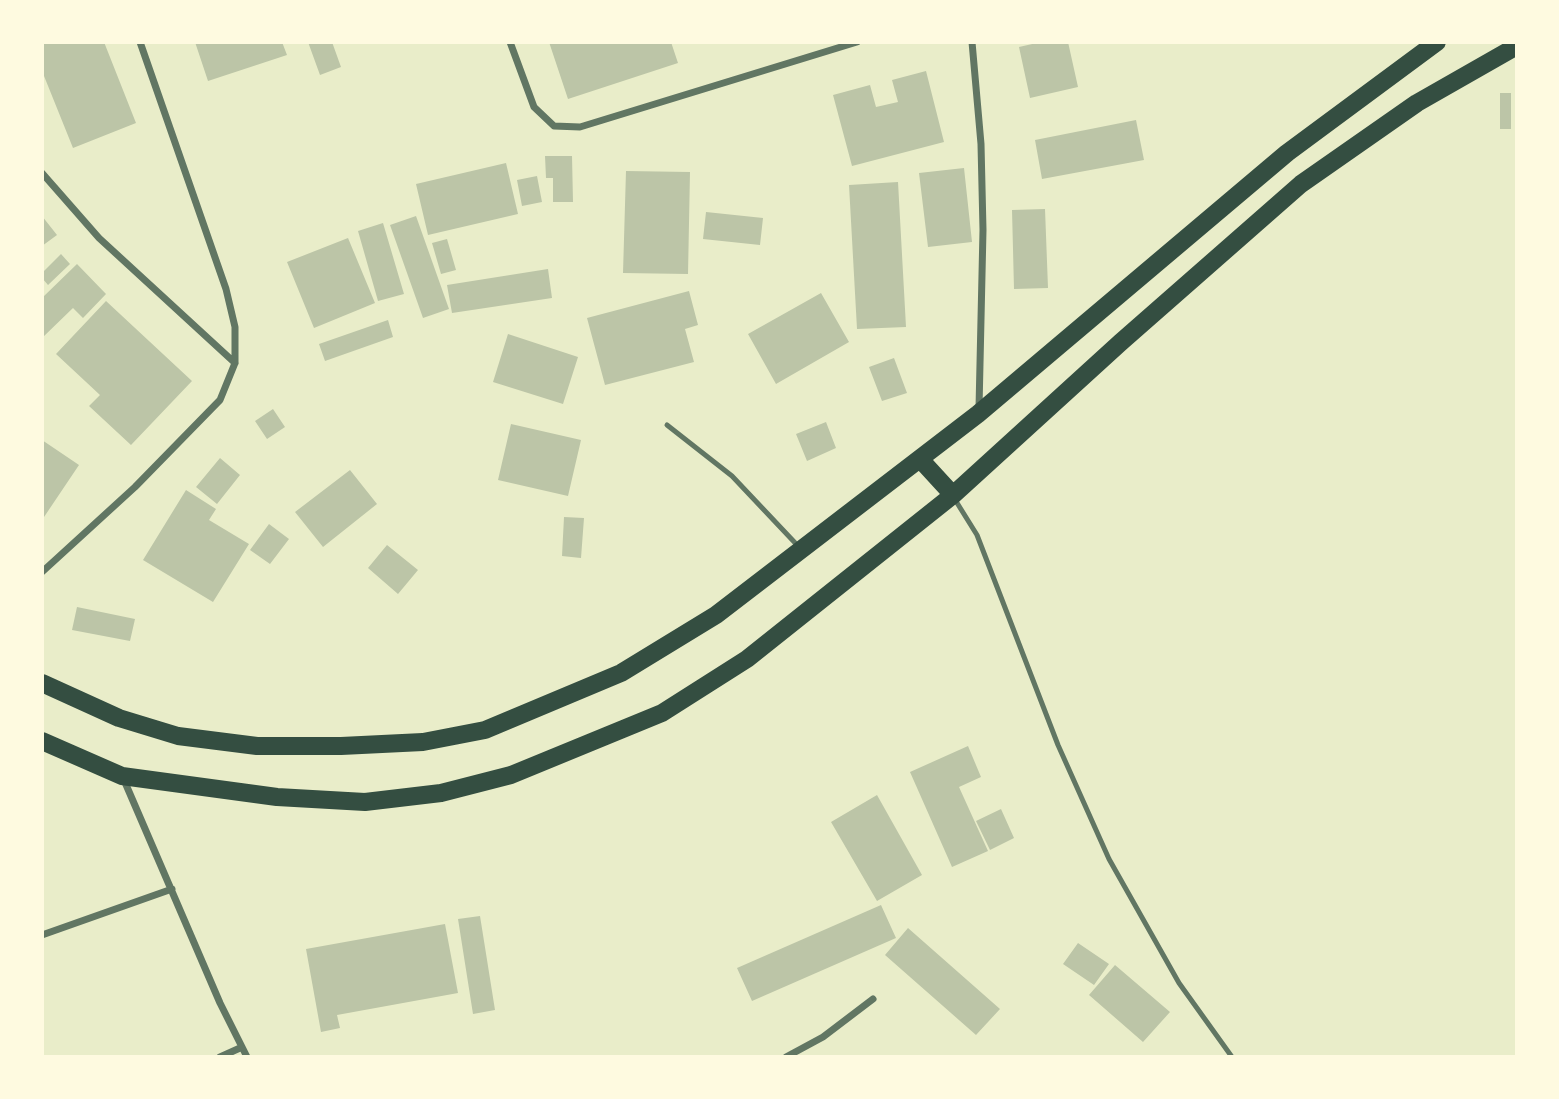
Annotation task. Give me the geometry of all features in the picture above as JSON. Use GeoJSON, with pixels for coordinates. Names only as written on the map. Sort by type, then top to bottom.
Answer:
{"type":"FeatureCollection","features":[{"type":"Feature","properties":{"kind":"main road"},"geometry":{"type":"LineString","coordinates":[[42,683],[118,718],[178,736],[257,746],[423,742],[485,730],[621,673],[716,615],[920,459],[978,414],[1287,153],[1437,42]]}},
{"type":"Feature","properties":{"kind":"main road"},"geometry":{"type":"LineString","coordinates":[[42,741],[122,776],[277,797],[365,802],[441,793],[511,775],[662,713],[737,666],[953,495],[1121,342],[1301,184],[1417,103],[1517,46]]}},
{"type":"Feature","properties":{"kind":"main road"},"geometry":{"type":"LineString","coordinates":[[920,459],[953,495]]}},
{"type":"Feature","properties":{"kind":"street"},"geometry":{"type":"LineString","coordinates":[[42,572],[135,487],[220,400],[235,363],[235,327],[226,289],[140,42]]}},
{"type":"Feature","properties":{"kind":"street"},"geometry":{"type":"LineString","coordinates":[[510,42],[534,107],[554,126],[580,127],[858,42]]}},
{"type":"Feature","properties":{"kind":"street"},"geometry":{"type":"LineString","coordinates":[[972,42],[981,144],[983,230],[978,414]]}},
{"type":"Feature","properties":{"kind":"street"},"geometry":{"type":"LineString","coordinates":[[42,173],[99,238],[235,363]]}},
{"type":"Feature","properties":{"kind":"street"},"geometry":{"type":"LineString","coordinates":[[122,776],[240,1048],[247,1057]]}},
{"type":"Feature","properties":{"kind":"street"},"geometry":{"type":"LineString","coordinates":[[42,935],[172,889]]}},
{"type":"Feature","properties":{"kind":"street"},"geometry":{"type":"LineString","coordinates":[[786,1057],[823,1037],[873,999]]}},
{"type":"Feature","properties":{"kind":"street"},"geometry":{"type":"LineString","coordinates":[[220,1057],[240,1048]]}},
{"type":"Feature","properties":{"kind":"lane"},"geometry":{"type":"LineString","coordinates":[[667,425],[732,476],[802,550]]}},
{"type":"Feature","properties":{"kind":"lane"},"geometry":{"type":"LineString","coordinates":[[953,495],[977,535],[1058,745],[1110,859],[1179,982],[1232,1057]]}},
{"type":"Feature","properties":{"kind":"building"},"geometry":{"type":"Polygon","coordinates":[[[42,42],[104,42],[136,123],[73,148],[42,71],[42,42]]]}},
{"type":"Feature","properties":{"kind":"building"},"geometry":{"type":"Polygon","coordinates":[[[195,42],[282,42],[287,55],[208,81],[195,42]]]}},
{"type":"Feature","properties":{"kind":"building"},"geometry":{"type":"Polygon","coordinates":[[[308,42],[332,42],[341,67],[320,75],[308,42]]]}},
{"type":"Feature","properties":{"kind":"building"},"geometry":{"type":"Polygon","coordinates":[[[549,42],[671,42],[678,63],[568,99],[549,42]]]}},
{"type":"Feature","properties":{"kind":"building"},"geometry":{"type":"Polygon","coordinates":[[[1041,42],[1068,42],[1078,87],[1030,98],[1019,47],[1041,42]]]}},
{"type":"Feature","properties":{"kind":"building"},"geometry":{"type":"Polygon","coordinates":[[[926,71],[944,142],[852,166],[833,95],[870,85],[876,107],[898,102],[892,80],[926,71]]]}},
{"type":"Feature","properties":{"kind":"building"},"geometry":{"type":"Polygon","coordinates":[[[1500,93],[1511,93],[1511,129],[1500,129],[1500,93]]]}},
{"type":"Feature","properties":{"kind":"building"},"geometry":{"type":"Polygon","coordinates":[[[1136,120],[1144,160],[1042,179],[1035,140],[1136,120]]]}},
{"type":"Feature","properties":{"kind":"building"},"geometry":{"type":"Polygon","coordinates":[[[545,156],[572,156],[573,202],[553,202],[553,178],[546,178],[545,156]]]}},
{"type":"Feature","properties":{"kind":"building"},"geometry":{"type":"Polygon","coordinates":[[[506,163],[518,214],[428,235],[416,184],[506,163]]]}},
{"type":"Feature","properties":{"kind":"building"},"geometry":{"type":"Polygon","coordinates":[[[964,168],[972,242],[928,247],[919,173],[964,168]]]}},
{"type":"Feature","properties":{"kind":"building"},"geometry":{"type":"Polygon","coordinates":[[[626,171],[690,172],[688,274],[623,273],[626,171]]]}},
{"type":"Feature","properties":{"kind":"building"},"geometry":{"type":"Polygon","coordinates":[[[537,176],[542,202],[522,206],[517,180],[537,176]]]}},
{"type":"Feature","properties":{"kind":"building"},"geometry":{"type":"Polygon","coordinates":[[[898,182],[906,327],[857,329],[849,185],[898,182]]]}},
{"type":"Feature","properties":{"kind":"building"},"geometry":{"type":"Polygon","coordinates":[[[1045,209],[1048,288],[1014,289],[1012,210],[1045,209]]]}},
{"type":"Feature","properties":{"kind":"building"},"geometry":{"type":"Polygon","coordinates":[[[706,212],[763,218],[760,245],[703,239],[706,212]]]}},
{"type":"Feature","properties":{"kind":"building"},"geometry":{"type":"Polygon","coordinates":[[[42,216],[57,235],[42,246],[42,216]]]}},
{"type":"Feature","properties":{"kind":"building"},"geometry":{"type":"Polygon","coordinates":[[[416,216],[449,309],[423,318],[390,225],[416,216]]]}},
{"type":"Feature","properties":{"kind":"building"},"geometry":{"type":"Polygon","coordinates":[[[383,223],[404,294],[378,301],[358,231],[383,223]]]}},
{"type":"Feature","properties":{"kind":"building"},"geometry":{"type":"Polygon","coordinates":[[[348,238],[375,303],[314,328],[287,262],[348,238]]]}},
{"type":"Feature","properties":{"kind":"building"},"geometry":{"type":"Polygon","coordinates":[[[447,239],[456,270],[441,274],[432,243],[447,239]]]}},
{"type":"Feature","properties":{"kind":"building"},"geometry":{"type":"Polygon","coordinates":[[[61,254],[70,264],[48,285],[42,278],[42,273],[61,254]]]}},
{"type":"Feature","properties":{"kind":"building"},"geometry":{"type":"Polygon","coordinates":[[[77,264],[106,294],[83,318],[73,308],[42,338],[42,298],[77,264]]]}},
{"type":"Feature","properties":{"kind":"building"},"geometry":{"type":"Polygon","coordinates":[[[548,269],[552,298],[452,313],[447,285],[548,269]]]}},
{"type":"Feature","properties":{"kind":"building"},"geometry":{"type":"Polygon","coordinates":[[[689,291],[698,325],[685,329],[694,362],[605,385],[587,318],[689,291]]]}},
{"type":"Feature","properties":{"kind":"building"},"geometry":{"type":"Polygon","coordinates":[[[821,293],[849,342],[776,384],[748,334],[821,293]]]}},
{"type":"Feature","properties":{"kind":"building"},"geometry":{"type":"Polygon","coordinates":[[[106,301],[192,381],[131,445],[89,406],[100,395],[56,354],[106,301]]]}},
{"type":"Feature","properties":{"kind":"building"},"geometry":{"type":"Polygon","coordinates":[[[388,320],[393,337],[325,361],[319,344],[388,320]]]}},
{"type":"Feature","properties":{"kind":"building"},"geometry":{"type":"Polygon","coordinates":[[[508,334],[578,357],[563,404],[493,382],[508,334]]]}},
{"type":"Feature","properties":{"kind":"building"},"geometry":{"type":"Polygon","coordinates":[[[894,358],[907,393],[882,401],[869,367],[894,358]]]}},
{"type":"Feature","properties":{"kind":"building"},"geometry":{"type":"Polygon","coordinates":[[[273,409],[285,427],[267,439],[255,421],[273,409]]]}},
{"type":"Feature","properties":{"kind":"building"},"geometry":{"type":"Polygon","coordinates":[[[826,422],[836,448],[807,461],[796,434],[826,422]]]}},
{"type":"Feature","properties":{"kind":"building"},"geometry":{"type":"Polygon","coordinates":[[[511,424],[581,440],[568,496],[498,480],[511,424]]]}},
{"type":"Feature","properties":{"kind":"building"},"geometry":{"type":"Polygon","coordinates":[[[42,440],[79,465],[42,520],[42,440]]]}},
{"type":"Feature","properties":{"kind":"building"},"geometry":{"type":"Polygon","coordinates":[[[220,458],[240,475],[217,504],[196,487],[220,458]]]}},
{"type":"Feature","properties":{"kind":"building"},"geometry":{"type":"Polygon","coordinates":[[[350,470],[377,504],[323,547],[295,512],[350,470]]]}},
{"type":"Feature","properties":{"kind":"building"},"geometry":{"type":"Polygon","coordinates":[[[186,490],[216,509],[209,520],[249,544],[213,602],[143,560],[186,490]]]}},
{"type":"Feature","properties":{"kind":"building"},"geometry":{"type":"Polygon","coordinates":[[[564,517],[584,518],[581,558],[562,556],[564,517]]]}},
{"type":"Feature","properties":{"kind":"building"},"geometry":{"type":"Polygon","coordinates":[[[269,524],[289,539],[270,564],[250,550],[269,524]]]}},
{"type":"Feature","properties":{"kind":"building"},"geometry":{"type":"Polygon","coordinates":[[[387,545],[418,570],[398,594],[368,568],[387,545]]]}},
{"type":"Feature","properties":{"kind":"building"},"geometry":{"type":"Polygon","coordinates":[[[77,607],[135,619],[130,641],[72,630],[77,607]]]}},
{"type":"Feature","properties":{"kind":"building"},"geometry":{"type":"Polygon","coordinates":[[[968,746],[981,777],[959,787],[988,851],[952,867],[910,772],[968,746]]]}},
{"type":"Feature","properties":{"kind":"building"},"geometry":{"type":"Polygon","coordinates":[[[877,795],[922,875],[877,901],[831,822],[877,795]]]}},
{"type":"Feature","properties":{"kind":"building"},"geometry":{"type":"Polygon","coordinates":[[[1001,809],[1014,838],[990,850],[976,821],[1001,809]]]}},
{"type":"Feature","properties":{"kind":"building"},"geometry":{"type":"Polygon","coordinates":[[[881,905],[896,938],[752,1001],[737,968],[881,905]]]}},
{"type":"Feature","properties":{"kind":"building"},"geometry":{"type":"Polygon","coordinates":[[[480,916],[495,1010],[473,1014],[458,919],[480,916]]]}},
{"type":"Feature","properties":{"kind":"building"},"geometry":{"type":"Polygon","coordinates":[[[445,924],[458,993],[337,1015],[340,1028],[321,1032],[306,949],[445,924]]]}},
{"type":"Feature","properties":{"kind":"building"},"geometry":{"type":"Polygon","coordinates":[[[908,928],[1000,1009],[976,1035],[885,955],[908,928]]]}},
{"type":"Feature","properties":{"kind":"building"},"geometry":{"type":"Polygon","coordinates":[[[1078,943],[1109,964],[1094,985],[1063,964],[1078,943]]]}},
{"type":"Feature","properties":{"kind":"building"},"geometry":{"type":"Polygon","coordinates":[[[1115,965],[1170,1012],[1143,1042],[1089,995],[1115,965]]]}}]}
